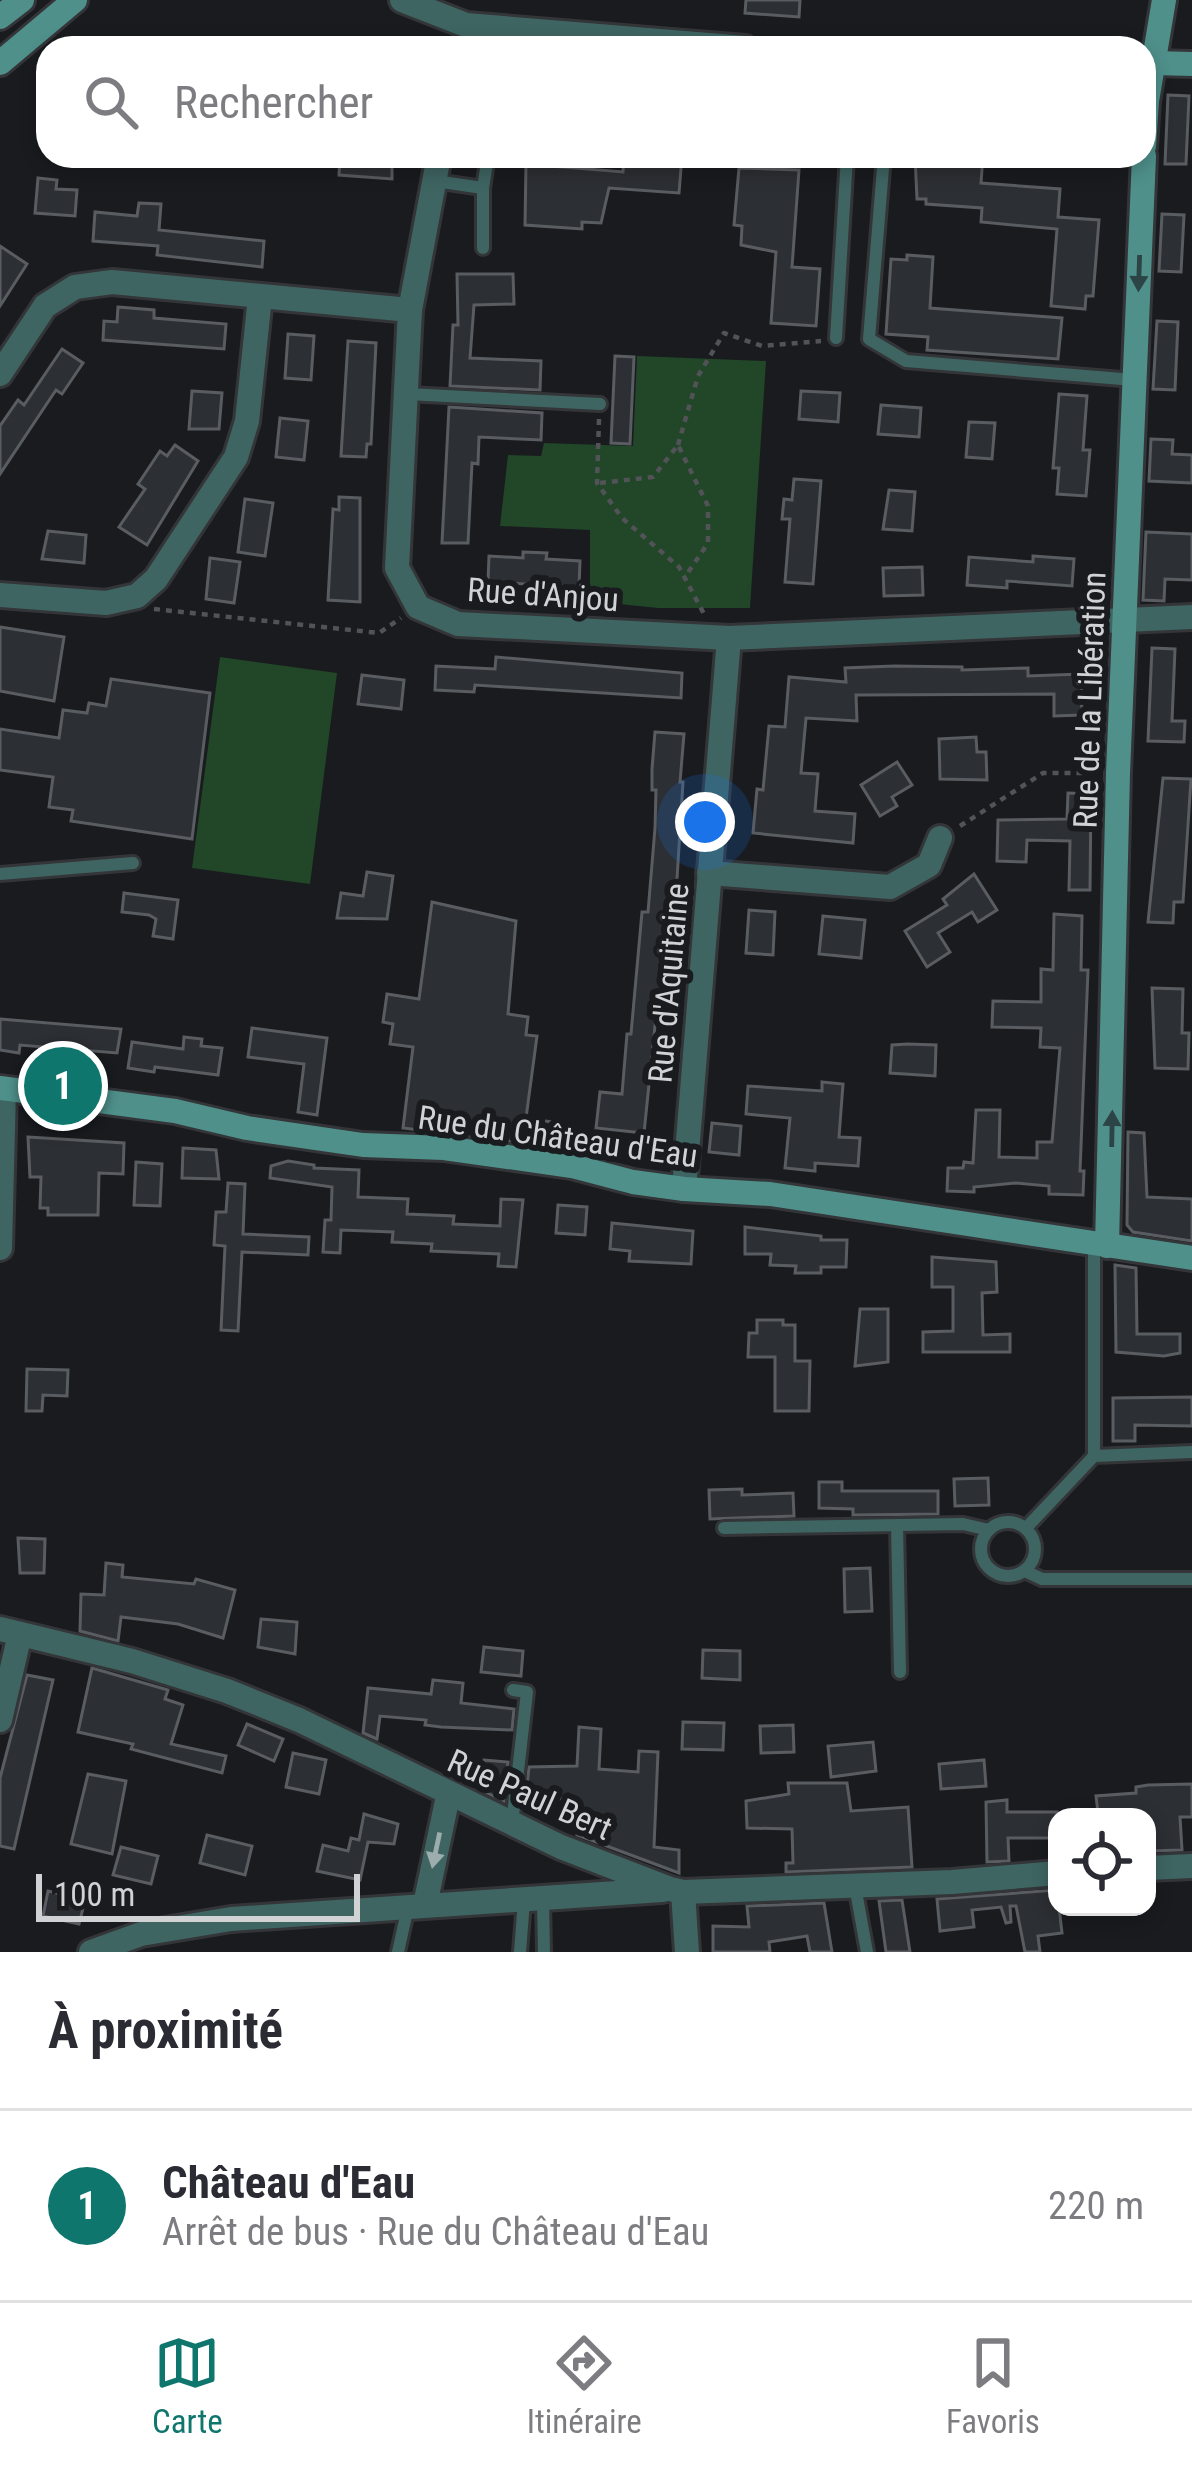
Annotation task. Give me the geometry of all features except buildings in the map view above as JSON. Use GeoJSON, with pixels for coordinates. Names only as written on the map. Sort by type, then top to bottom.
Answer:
{"type":"FeatureCollection","features":[{"type":"Feature","properties":{"kind":"street"},"geometry":{"type":"LineString","coordinates":[[0,17],[22,0]]}},
{"type":"Feature","properties":{"kind":"street"},"geometry":{"type":"LineString","coordinates":[[0,63],[75,0]]}},
{"type":"Feature","properties":{"kind":"street"},"geometry":{"type":"LineString","coordinates":[[402,0],[463,36]]}},
{"type":"Feature","properties":{"kind":"street"},"geometry":{"type":"LineString","coordinates":[[1155,36],[1164,0]]}},
{"type":"Feature","properties":{"kind":"street"},"geometry":{"type":"LineString","coordinates":[[1156,64],[1192,64]]}},
{"type":"Feature","properties":{"kind":"street","name":"Rue de la Libération"},"geometry":{"type":"LineString","coordinates":[[1101,1245],[1144,168]]}},
{"type":"Feature","properties":{"kind":"street","name":"Rue d'Anjou"},"geometry":{"type":"LineString","coordinates":[[436,169],[410,310],[397,568],[418,607],[458,624],[728,638],[1192,617]]}},
{"type":"Feature","properties":{"kind":"street"},"geometry":{"type":"LineString","coordinates":[[0,374],[45,306],[75,287],[112,282],[410,310]]}},
{"type":"Feature","properties":{"kind":"street"},"geometry":{"type":"LineString","coordinates":[[0,595],[106,603],[137,596],[156,579],[236,457],[247,421],[260,297]]}},
{"type":"Feature","properties":{"kind":"street","name":"Rue d'Aquitaine"},"geometry":{"type":"LineString","coordinates":[[684,1190],[728,638]]}},
{"type":"Feature","properties":{"kind":"street"},"geometry":{"type":"LineString","coordinates":[[710,873],[890,887],[929,865],[940,838]]}},
{"type":"Feature","properties":{"kind":"street"},"geometry":{"type":"LineString","coordinates":[[0,1248],[2,1088]]}},
{"type":"Feature","properties":{"kind":"street","name":"Rue du Château d'Eau"},"geometry":{"type":"LineString","coordinates":[[2,1088],[175,1111],[247,1128],[363,1145],[444,1148],[572,1166],[684,1190],[770,1194],[1192,1258]]}},
{"type":"Feature","properties":{"kind":"street"},"geometry":{"type":"LineString","coordinates":[[0,1720],[10,1632]]}},
{"type":"Feature","properties":{"kind":"street","name":"Rue Paul Bert"},"geometry":{"type":"LineString","coordinates":[[10,1632],[132,1661],[227,1691],[299,1720],[561,1847],[676,1891],[1048,1874]]}},
{"type":"Feature","properties":{"kind":"street"},"geometry":{"type":"LineString","coordinates":[[416,1905],[448,1796]]}},
{"type":"Feature","properties":{"kind":"street"},"geometry":{"type":"LineString","coordinates":[[542,1900],[568,1868],[561,1847]]}},
{"type":"Feature","properties":{"kind":"street"},"geometry":{"type":"LineString","coordinates":[[1156,1868],[1192,1866]]}},
{"type":"Feature","properties":{"kind":"street"},"geometry":{"type":"LineString","coordinates":[[91,1952],[141,1934],[231,1919],[676,1891],[687,1952]]}},
{"type":"Feature","properties":{"kind":"lane"},"geometry":{"type":"LineString","coordinates":[[483,248],[486,168]]}},
{"type":"Feature","properties":{"kind":"lane"},"geometry":{"type":"LineString","coordinates":[[836,338],[846,168]]}},
{"type":"Feature","properties":{"kind":"lane"},"geometry":{"type":"LineString","coordinates":[[883,168],[869,339],[906,361],[1135,380]]}},
{"type":"Feature","properties":{"kind":"lane"},"geometry":{"type":"LineString","coordinates":[[436,169],[483,188]]}},
{"type":"Feature","properties":{"kind":"lane"},"geometry":{"type":"LineString","coordinates":[[406,394],[600,404]]}},
{"type":"Feature","properties":{"kind":"lane"},"geometry":{"type":"LineString","coordinates":[[0,874],[133,863]]}},
{"type":"Feature","properties":{"kind":"lane"},"geometry":{"type":"LineString","coordinates":[[1026,1528],[1094,1456],[1101,1245]]}},
{"type":"Feature","properties":{"kind":"lane"},"geometry":{"type":"LineString","coordinates":[[1094,1456],[1192,1452]]}},
{"type":"Feature","properties":{"kind":"lane"},"geometry":{"type":"LineString","coordinates":[[724,1528],[964,1524],[989,1530],[1006,1522],[1026,1528],[1035,1546],[1035,1556],[1024,1571]]}},
{"type":"Feature","properties":{"kind":"lane"},"geometry":{"type":"LineString","coordinates":[[897,1525],[900,1672]]}},
{"type":"Feature","properties":{"kind":"lane"},"geometry":{"type":"LineString","coordinates":[[989,1530],[981,1547],[987,1565],[1000,1575],[1024,1571],[1042,1579],[1192,1579]]}},
{"type":"Feature","properties":{"kind":"lane"},"geometry":{"type":"LineString","coordinates":[[512,1825],[527,1691],[513,1690]]}},
{"type":"Feature","properties":{"kind":"lane"},"geometry":{"type":"LineString","coordinates":[[855,1886],[867,1952]]}},
{"type":"Feature","properties":{"kind":"lane"},"geometry":{"type":"LineString","coordinates":[[520,1952],[542,1900]]}},
{"type":"Feature","properties":{"kind":"lane"},"geometry":{"type":"LineString","coordinates":[[542,1900],[544,1952]]}},
{"type":"Feature","properties":{"kind":"lane"},"geometry":{"type":"LineString","coordinates":[[398,1952],[416,1905]]}},
{"type":"Feature","properties":{"kind":"path"},"geometry":{"type":"LineString","coordinates":[[597,483],[653,477],[678,445],[698,376],[724,333],[762,346],[836,338]]}},
{"type":"Feature","properties":{"kind":"path"},"geometry":{"type":"LineString","coordinates":[[600,404],[597,483],[622,518],[679,567],[706,619],[697,619]]}},
{"type":"Feature","properties":{"kind":"path"},"geometry":{"type":"LineString","coordinates":[[678,445],[707,506],[707,543],[685,578]]}},
{"type":"Feature","properties":{"kind":"path"},"geometry":{"type":"LineString","coordinates":[[151,609],[379,633],[418,607]]}},
{"type":"Feature","properties":{"kind":"path"},"geometry":{"type":"LineString","coordinates":[[940,838],[1043,773],[1118,773]]}},
{"type":"Feature","properties":{"kind":"green space"},"geometry":{"type":"Polygon","coordinates":[[[637,356],[766,361],[750,608],[658,608],[590,601],[590,530],[500,526],[508,455],[541,456],[544,443],[633,446],[637,356]]]}},
{"type":"Feature","properties":{"kind":"green space"},"geometry":{"type":"Polygon","coordinates":[[[220,657],[337,673],[310,884],[192,868],[220,657]]]}},
{"type":"Feature","properties":{"kind":"place","name":"Château d'Eau"},"geometry":{"type":"Point","coordinates":[63,1086]}}]}
